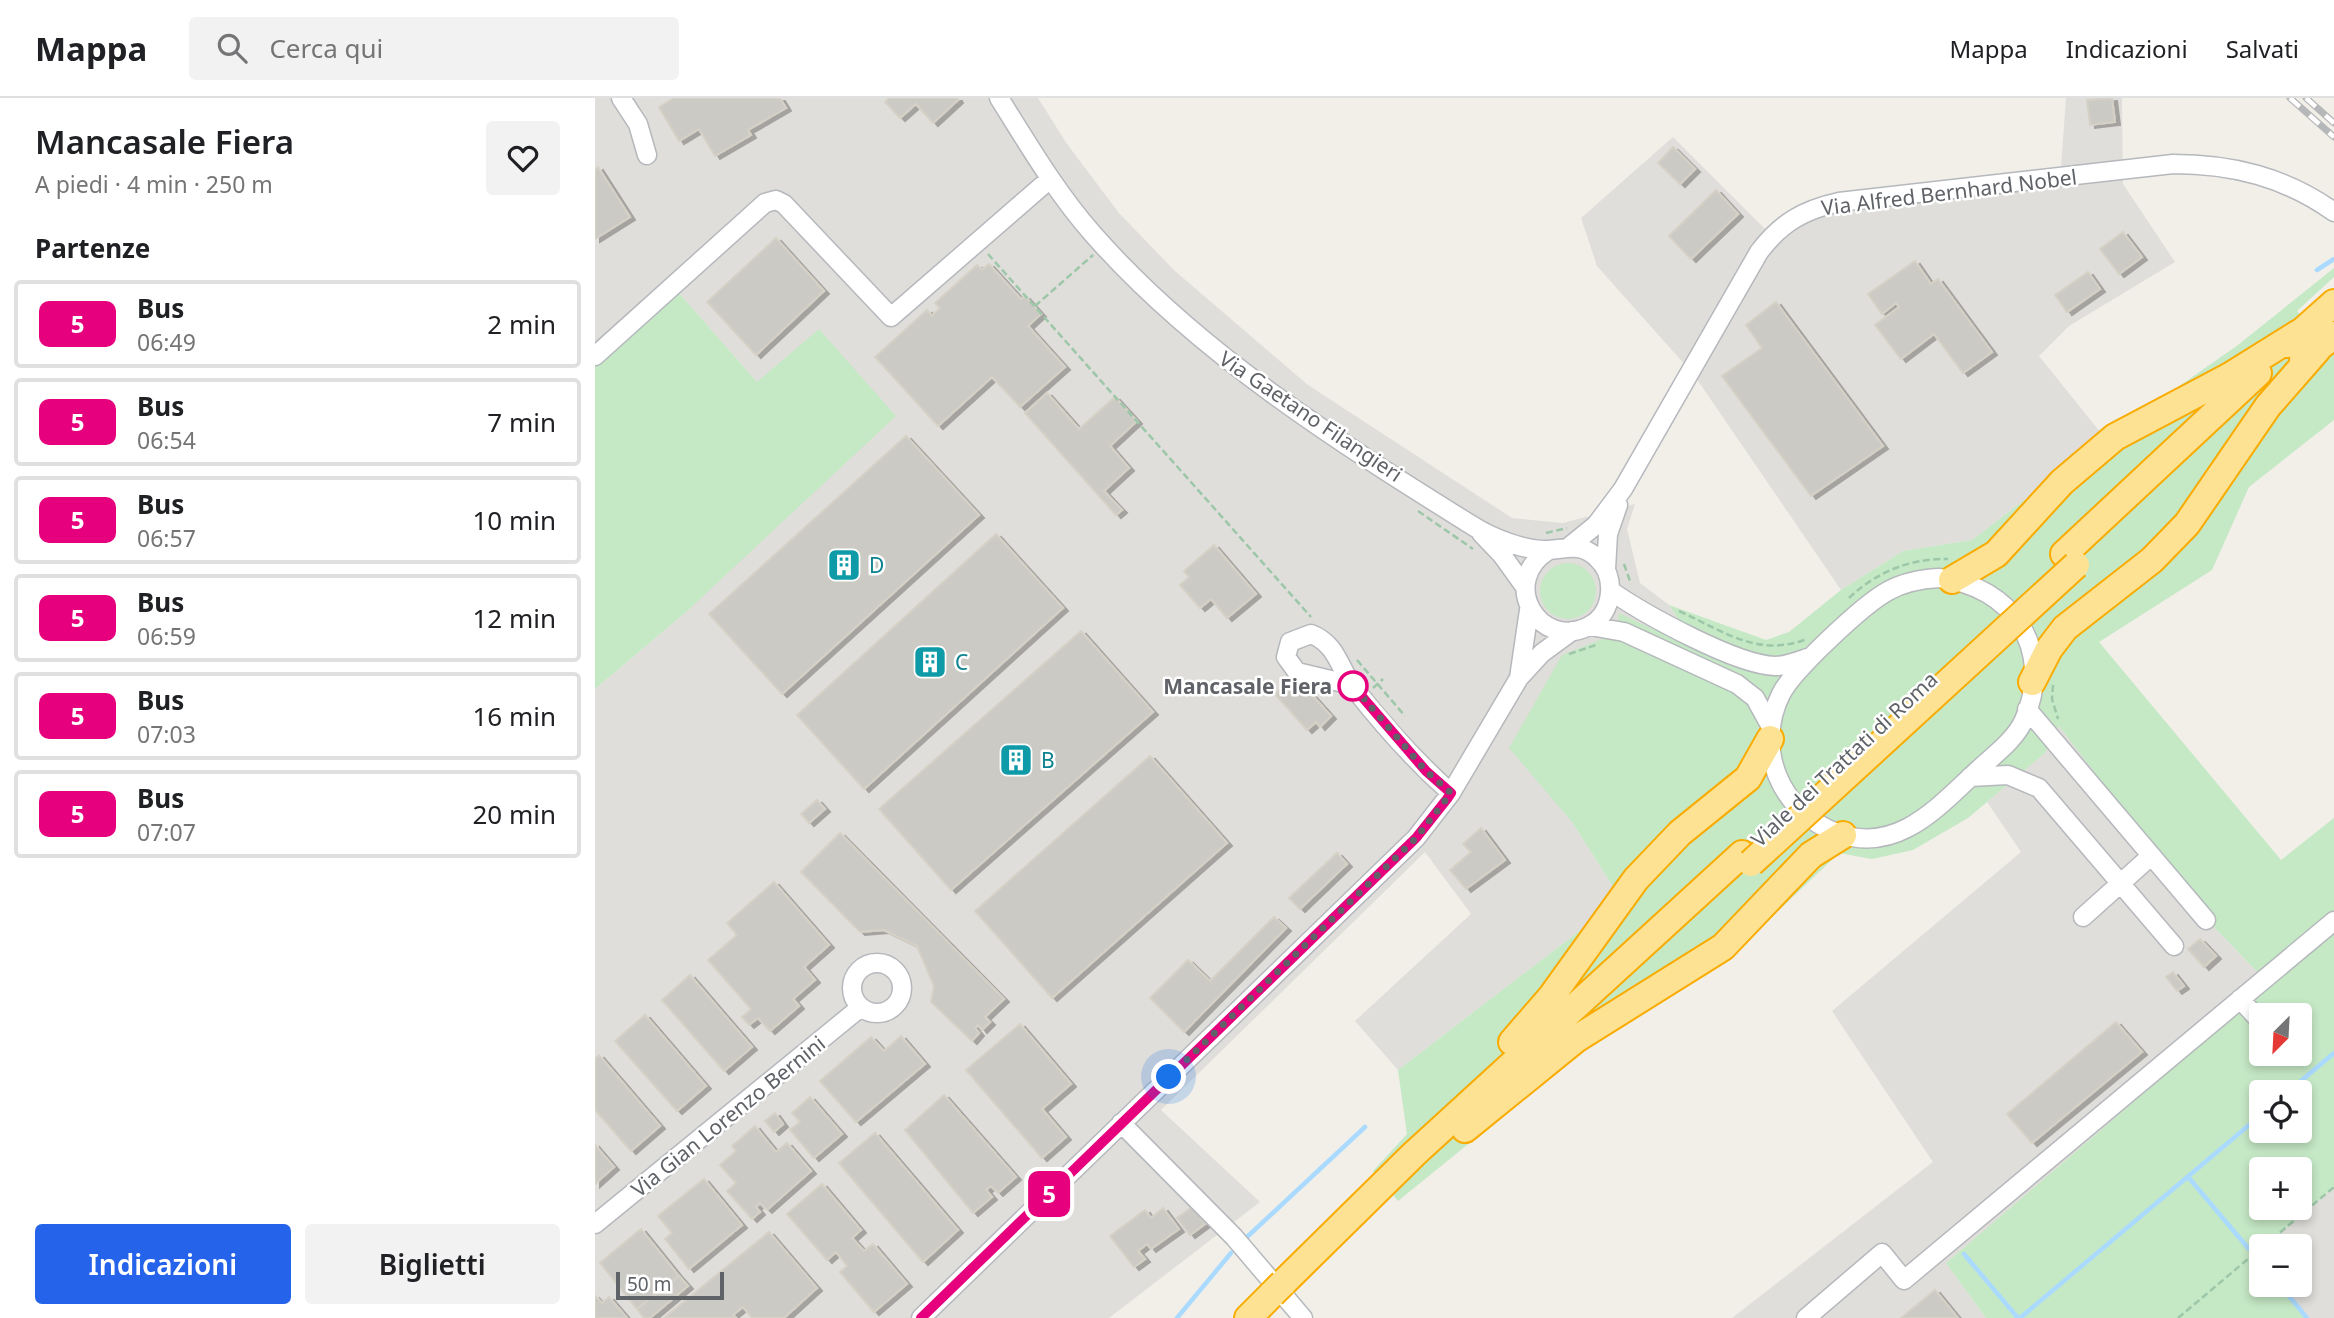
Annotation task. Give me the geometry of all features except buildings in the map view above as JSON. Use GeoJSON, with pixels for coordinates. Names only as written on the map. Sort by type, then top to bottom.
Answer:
{"type":"FeatureCollection","features":[{"type":"Feature","properties":{"kind":"highway","name":"Viale dei Trattati di Roma"},"geometry":{"type":"LineString","coordinates":[[1248,1318],[1417,1157],[1747,858],[2070,559],[2317,337],[2334,303]]}},
{"type":"Feature","properties":{"kind":"highway"},"geometry":{"type":"LineString","coordinates":[[1953,570],[1996,554],[2062,482],[2115,437],[2230,376],[2317,337]]}},
{"type":"Feature","properties":{"kind":"highway"},"geometry":{"type":"LineString","coordinates":[[2032,682],[2049,649],[2066,628],[2153,560],[2187,524],[2317,337]]}},
{"type":"Feature","properties":{"kind":"highway"},"geometry":{"type":"LineString","coordinates":[[1417,1157],[1445,1112],[1551,997],[1636,879],[1680,833],[1748,778],[1771,733]]}},
{"type":"Feature","properties":{"kind":"highway"},"geometry":{"type":"LineString","coordinates":[[1417,1157],[1462,1132],[1577,1039],[1723,947],[1811,855],[1843,835]]}},
{"type":"Feature","properties":{"kind":"street"},"geometry":{"type":"LineString","coordinates":[[621,98],[638,124],[647,155]]}},
{"type":"Feature","properties":{"kind":"street","name":"Via Gaetano Filangieri"},"geometry":{"type":"LineString","coordinates":[[999,98],[1050,179],[1092,234],[1234,367],[1476,528],[1502,555],[1525,587]]}},
{"type":"Feature","properties":{"kind":"street","name":"Via Alfred Bernhard Nobel"},"geometry":{"type":"LineString","coordinates":[[1570,546],[1596,525],[1623,489],[1759,252],[1784,224],[1800,213],[1839,202],[2173,164],[2223,166],[2273,179],[2334,212]]}},
{"type":"Feature","properties":{"kind":"street"},"geometry":{"type":"LineString","coordinates":[[595,356],[765,203],[776,200],[784,204],[891,317],[1050,179]]}},
{"type":"Feature","properties":{"kind":"street","name":"Via Alfred Bernhard Nobel"},"geometry":{"type":"LineString","coordinates":[[1606,569],[1608,534],[1623,489]]}},
{"type":"Feature","properties":{"kind":"street","name":"Via Gaetano Filangieri"},"geometry":{"type":"LineString","coordinates":[[1476,528],[1522,545],[1549,550]]}},
{"type":"Feature","properties":{"kind":"street"},"geometry":{"type":"LineString","coordinates":[[921,1318],[1416,838],[1451,793],[1519,678],[1542,653],[1605,611],[1611,591],[1606,569],[1591,553],[1570,546],[1549,550],[1535,561],[1525,587],[1529,610],[1519,678]]}},
{"type":"Feature","properties":{"kind":"street"},"geometry":{"type":"LineString","coordinates":[[1529,610],[1556,630],[1624,632],[1746,690],[1763,709],[1771,733],[1776,773],[1788,796],[1813,821],[1843,835],[1872,838],[1897,834],[1932,813],[2013,736],[2027,709],[2032,682],[2032,654],[2013,614],[1985,590],[1953,570],[1919,580],[1885,592],[1814,656],[1787,684],[1771,733]]}},
{"type":"Feature","properties":{"kind":"street"},"geometry":{"type":"LineString","coordinates":[[1611,591],[1637,610],[1746,660],[1785,666],[1814,656]]}},
{"type":"Feature","properties":{"kind":"street"},"geometry":{"type":"LineString","coordinates":[[1352,685],[1426,771],[1451,793]]}},
{"type":"Feature","properties":{"kind":"street"},"geometry":{"type":"LineString","coordinates":[[2027,709],[2206,920]]}},
{"type":"Feature","properties":{"kind":"street"},"geometry":{"type":"LineString","coordinates":[[1970,777],[2008,775],[2039,788],[2174,946]]}},
{"type":"Feature","properties":{"kind":"street"},"geometry":{"type":"LineString","coordinates":[[2083,917],[2119,881],[2151,856]]}},
{"type":"Feature","properties":{"kind":"street"},"geometry":{"type":"LineString","coordinates":[[1806,1318],[1882,1253],[1904,1280],[2334,921]]}},
{"type":"Feature","properties":{"kind":"street"},"geometry":{"type":"LineString","coordinates":[[2240,999],[2249,1009]]}},
{"type":"Feature","properties":{"kind":"street","name":"Via Gian Lorenzo Bernini"},"geometry":{"type":"LineString","coordinates":[[595,1224],[861,1007]]}},
{"type":"Feature","properties":{"kind":"street"},"geometry":{"type":"LineString","coordinates":[[1121,1123],[1234,1237],[1303,1318]]}},
{"type":"Feature","properties":{"kind":"path"},"geometry":{"type":"LineString","coordinates":[[977,242],[1316,621]]}},
{"type":"Feature","properties":{"kind":"path"},"geometry":{"type":"LineString","coordinates":[[1035,306],[1095,253]]}},
{"type":"Feature","properties":{"kind":"path"},"geometry":{"type":"LineString","coordinates":[[1623,559],[1632,586]]}},
{"type":"Feature","properties":{"kind":"path"},"geometry":{"type":"LineString","coordinates":[[1845,602],[1880,574],[1900,566],[1918,561],[1953,570]]}},
{"type":"Feature","properties":{"kind":"path"},"geometry":{"type":"LineString","coordinates":[[1669,607],[1725,632],[1771,648],[1789,646],[1814,632]]}},
{"type":"Feature","properties":{"kind":"path"},"geometry":{"type":"LineString","coordinates":[[1559,657],[1597,645],[1637,638]]}},
{"type":"Feature","properties":{"kind":"path"},"geometry":{"type":"LineString","coordinates":[[1352,655],[1405,716]]}},
{"type":"Feature","properties":{"kind":"path"},"geometry":{"type":"LineString","coordinates":[[2278,1234],[2334,1187]]}},
{"type":"Feature","properties":{"kind":"path"},"geometry":{"type":"LineString","coordinates":[[2178,1318],[2249,1259]]}},
{"type":"Feature","properties":{"kind":"shaded area"},"geometry":{"type":"Polygon","coordinates":[[[595,98],[1038,98],[1067,144],[1119,213],[1175,271],[1308,385],[1512,518],[1563,523],[1635,504],[1627,529],[1640,583],[1669,605],[1690,637],[1653,629],[1605,638],[1572,822],[1621,899],[1398,1070],[1355,1021],[1471,914],[1425,852],[1161,1110],[1260,1202],[1109,1318],[595,1318],[595,689],[686,612],[757,382],[672,285],[595,352],[595,98]]]}},
{"type":"Feature","properties":{"kind":"shaded area"},"geometry":{"type":"Polygon","coordinates":[[[2066,98],[2122,98],[2123,184],[2175,262],[2069,326],[2039,356],[2105,438],[1972,540],[1903,551],[1841,590],[1694,375],[1597,266],[1581,218],[1673,137],[1775,239],[1816,217],[1871,202],[2003,184],[2061,167],[2066,98]]]}},
{"type":"Feature","properties":{"kind":"shaded area"},"geometry":{"type":"Polygon","coordinates":[[[2059,725],[2208,921],[2270,985],[1946,1263],[1986,1318],[1732,1318],[1933,1162],[1832,1011],[2021,852],[1987,802],[2045,753],[2059,725]]]}},
{"type":"Feature","properties":{"kind":"shaded area"},"geometry":{"type":"Polygon","coordinates":[[[2334,1187],[2334,1318],[2306,1318],[2288,1297],[2312,1297],[2312,1234],[2279,1234],[2295,1220],[2312,1220],[2312,1206],[2334,1187]]]}},
{"type":"Feature","properties":{"kind":"green space"},"geometry":{"type":"Polygon","coordinates":[[[2334,268],[2334,277],[2297,311],[2334,351],[2334,420],[2249,487],[2212,570],[2099,642],[2281,860],[2334,818],[2334,1187],[2312,1206],[2312,1157],[2249,1157],[2249,1220],[2295,1220],[2279,1234],[2249,1234],[2249,1297],[2288,1297],[2306,1318],[1986,1318],[1946,1263],[2249,1003],[2249,1066],[2312,1066],[2312,1003],[2249,1003],[2270,985],[2208,921],[2059,726],[2045,753],[1968,818],[1913,850],[1872,859],[1839,853],[1734,953],[1585,1049],[1398,1201],[1373,1171],[1407,1134],[1398,1070],[1621,899],[1572,822],[1509,748],[1562,655],[1605,638],[1642,631],[1618,621],[1619,613],[1652,629],[1690,637],[1669,605],[1766,640],[1789,632],[1841,590],[1903,551],[1972,540],[2105,438],[2238,345],[2334,268]]]}},
{"type":"Feature","properties":{"kind":"green space"},"geometry":{"type":"Polygon","coordinates":[[[672,285],[757,382],[819,329],[896,416],[686,612],[595,689],[595,352],[672,285]]]}},
{"type":"Feature","properties":{"kind":"green space"},"geometry":{"type":"Polygon","coordinates":[[[1568,563],[1579,565],[1588,571],[1594,580],[1594,602],[1588,611],[1579,617],[1568,619],[1557,617],[1548,611],[1542,602],[1540,591],[1542,580],[1548,571],[1557,565],[1568,563]]]}},
{"type":"Feature","properties":{"kind":"waterway"},"geometry":{"type":"LineString","coordinates":[[2317,270],[2334,259]]}},
{"type":"Feature","properties":{"kind":"waterway"},"geometry":{"type":"LineString","coordinates":[[2302,1080],[2334,1053]]}},
{"type":"Feature","properties":{"kind":"waterway"},"geometry":{"type":"LineString","coordinates":[[2020,1318],[2249,1125]]}},
{"type":"Feature","properties":{"kind":"waterway"},"geometry":{"type":"LineString","coordinates":[[1247,1237],[1365,1127]]}},
{"type":"Feature","properties":{"kind":"waterway"},"geometry":{"type":"LineString","coordinates":[[2189,1178],[2248,1248]]}},
{"type":"Feature","properties":{"kind":"waterway"},"geometry":{"type":"LineString","coordinates":[[1177,1318],[1231,1253]]}},
{"type":"Feature","properties":{"kind":"waterway"},"geometry":{"type":"LineString","coordinates":[[1964,1254],[2018,1318]]}},
{"type":"Feature","properties":{"kind":"waterway"},"geometry":{"type":"LineString","coordinates":[[2290,1297],[2307,1318]]}},
{"type":"Feature","properties":{"kind":"railway"},"geometry":{"type":"LineString","coordinates":[[2290,98],[2334,137]]}},
{"type":"Feature","properties":{"kind":"railway"},"geometry":{"type":"LineString","coordinates":[[2306,98],[2334,123]]}},
{"type":"Feature","properties":{"kind":"bus line","name":"5"},"geometry":{"type":"LineString","coordinates":[[921,1318],[1416,838],[1447,799],[1451,793],[1426,771],[1352,685]]}},
{"type":"Feature","properties":{"kind":"place","name":"D"},"geometry":{"type":"Point","coordinates":[844,565]}},
{"type":"Feature","properties":{"kind":"place","name":"C"},"geometry":{"type":"Point","coordinates":[930,662]}},
{"type":"Feature","properties":{"kind":"place","name":"Mancasale Fiera"},"geometry":{"type":"Point","coordinates":[1353,686]}},
{"type":"Feature","properties":{"kind":"place","name":"B"},"geometry":{"type":"Point","coordinates":[1016,760]}},
{"type":"Feature","properties":{"kind":"route"},"geometry":{"type":"LineString","coordinates":[[1169,1077],[1416,838],[1451,793],[1426,771],[1353,686]]}}]}
